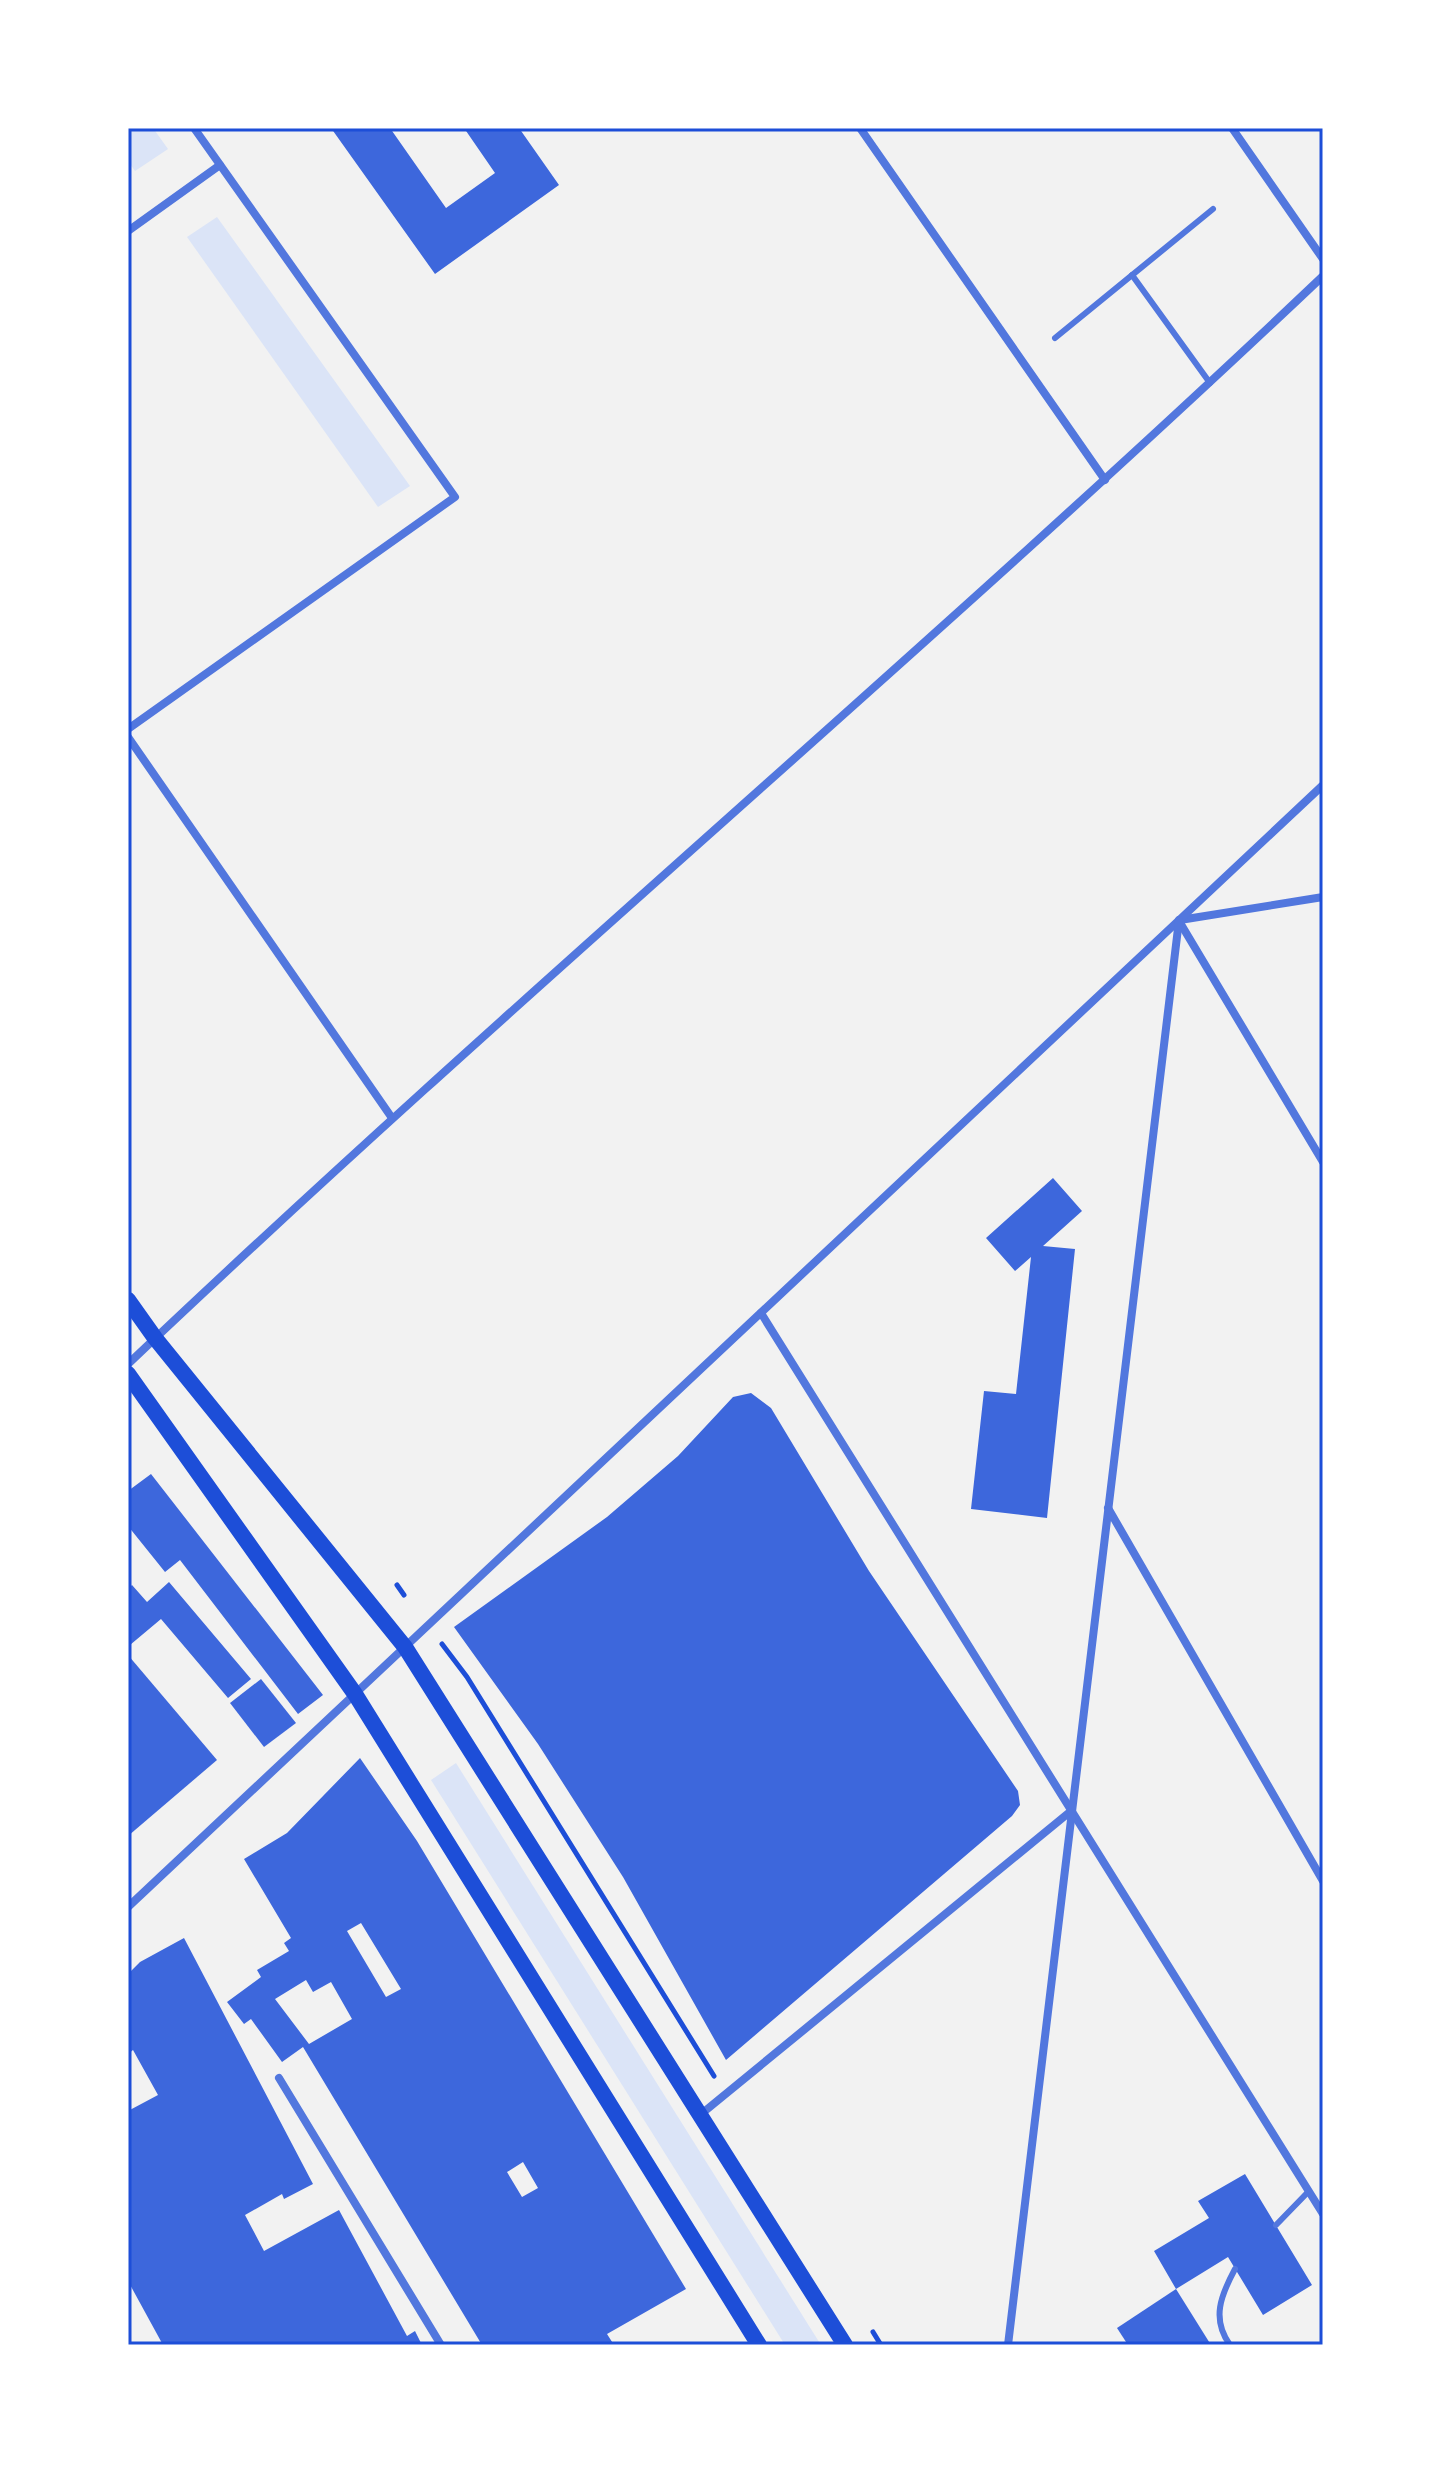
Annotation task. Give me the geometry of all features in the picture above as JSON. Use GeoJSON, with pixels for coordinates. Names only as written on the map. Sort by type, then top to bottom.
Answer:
{"type":"FeatureCollection","features":[{"type":"Feature","properties":{"kind":"main road"},"geometry":{"type":"LineString","coordinates":[[128,1300],[155,1338],[405,1647],[845,2345]]}},
{"type":"Feature","properties":{"kind":"main road"},"geometry":{"type":"LineString","coordinates":[[128,1374],[355,1694],[759,2345]]}},
{"type":"Feature","properties":{"kind":"street"},"geometry":{"type":"LineString","coordinates":[[128,729],[455,497],[194,128]]}},
{"type":"Feature","properties":{"kind":"street"},"geometry":{"type":"LineString","coordinates":[[860,128],[1105,480]]}},
{"type":"Feature","properties":{"kind":"street"},"geometry":{"type":"LineString","coordinates":[[1232,128],[1323,259]]}},
{"type":"Feature","properties":{"kind":"street"},"geometry":{"type":"LineString","coordinates":[[128,231],[220,165]]}},
{"type":"Feature","properties":{"kind":"street"},"geometry":{"type":"LineString","coordinates":[[128,1364],[392,1118],[1105,480],[1323,276]]}},
{"type":"Feature","properties":{"kind":"street"},"geometry":{"type":"LineString","coordinates":[[128,737],[392,1118]]}},
{"type":"Feature","properties":{"kind":"street"},"geometry":{"type":"LineString","coordinates":[[128,1907],[1323,785]]}},
{"type":"Feature","properties":{"kind":"street"},"geometry":{"type":"LineString","coordinates":[[1179,920],[1323,897]]}},
{"type":"Feature","properties":{"kind":"street"},"geometry":{"type":"LineString","coordinates":[[1179,920],[1323,1162]]}},
{"type":"Feature","properties":{"kind":"street"},"geometry":{"type":"LineString","coordinates":[[1008,2345],[1179,920]]}},
{"type":"Feature","properties":{"kind":"street"},"geometry":{"type":"LineString","coordinates":[[761,1313],[1323,2214]]}},
{"type":"Feature","properties":{"kind":"street"},"geometry":{"type":"LineString","coordinates":[[1108,1508],[1323,1881]]}},
{"type":"Feature","properties":{"kind":"street"},"geometry":{"type":"LineString","coordinates":[[700,2115],[1072,1811]]}},
{"type":"Feature","properties":{"kind":"street"},"geometry":{"type":"LineString","coordinates":[[279,2078],[441,2345]]}},
{"type":"Feature","properties":{"kind":"lane"},"geometry":{"type":"LineString","coordinates":[[1055,338],[1213,209]]}},
{"type":"Feature","properties":{"kind":"lane"},"geometry":{"type":"LineString","coordinates":[[1132,275],[1210,383]]}},
{"type":"Feature","properties":{"kind":"lane"},"geometry":{"type":"LineString","coordinates":[[1276,2225],[1309,2191]]}},
{"type":"Feature","properties":{"kind":"lane"},"geometry":{"type":"LineString","coordinates":[[1230,2345],[1223,2335],[1218,2314],[1222,2292],[1235,2269]]}},
{"type":"Feature","properties":{"kind":"path"},"geometry":{"type":"LineString","coordinates":[[467,1677],[726,2095]]}},
{"type":"Feature","properties":{"kind":"path"},"geometry":{"type":"LineString","coordinates":[[865,2319],[881,2345]]}},
{"type":"Feature","properties":{"kind":"shaded area"},"geometry":{"type":"Polygon","coordinates":[[[128,128],[153,128],[168,149],[135,171],[128,161],[128,128]]]}},
{"type":"Feature","properties":{"kind":"shaded area"},"geometry":{"type":"Polygon","coordinates":[[[217,217],[410,486],[378,507],[187,237],[217,217]]]}},
{"type":"Feature","properties":{"kind":"shaded area"},"geometry":{"type":"Polygon","coordinates":[[[456,1763],[821,2345],[785,2345],[431,1780],[456,1763]]]}},
{"type":"Feature","properties":{"kind":"building"},"geometry":{"type":"Polygon","coordinates":[[[331,128],[390,128],[446,208],[495,173],[464,128],[519,128],[559,185],[435,274],[331,128]]]}},
{"type":"Feature","properties":{"kind":"building"},"geometry":{"type":"Polygon","coordinates":[[[1053,1178],[1082,1211],[1043,1246],[1075,1249],[1047,1518],[971,1509],[984,1391],[1016,1394],[1031,1257],[1015,1271],[986,1238],[1053,1178]]]}},
{"type":"Feature","properties":{"kind":"building"},"geometry":{"type":"Polygon","coordinates":[[[751,1393],[771,1408],[869,1571],[1018,1791],[1020,1805],[1012,1816],[726,2060],[623,1877],[538,1744],[454,1627],[607,1517],[678,1456],[733,1397],[751,1393]]]}},
{"type":"Feature","properties":{"kind":"building"},"geometry":{"type":"Polygon","coordinates":[[[151,1474],[323,1695],[298,1714],[180,1560],[165,1572],[128,1526],[128,1491],[151,1474]]]}},
{"type":"Feature","properties":{"kind":"building"},"geometry":{"type":"Polygon","coordinates":[[[169,1582],[251,1679],[228,1698],[161,1619],[130,1645],[128,1643],[128,1589],[132,1585],[147,1602],[169,1582]]]}},
{"type":"Feature","properties":{"kind":"building"},"geometry":{"type":"Polygon","coordinates":[[[128,1655],[217,1760],[128,1836],[128,1655]]]}},
{"type":"Feature","properties":{"kind":"building"},"geometry":{"type":"Polygon","coordinates":[[[261,1679],[296,1723],[264,1747],[230,1703],[261,1679]]]}},
{"type":"Feature","properties":{"kind":"building"},"geometry":{"type":"Polygon","coordinates":[[[360,1758],[417,1841],[686,2289],[607,2334],[614,2345],[482,2345],[303,2047],[282,2062],[251,2019],[244,2024],[227,2002],[261,1977],[257,1970],[289,1951],[284,1943],[291,1938],[244,1859],[287,1833],[360,1758]],[[361,1923],[347,1931],[386,1997],[401,1989],[361,1923]],[[306,1980],[275,1999],[309,2044],[352,2019],[331,1982],[313,1992],[306,1980]],[[523,2162],[507,2172],[522,2197],[538,2188],[523,2162]]]}},
{"type":"Feature","properties":{"kind":"building"},"geometry":{"type":"Polygon","coordinates":[[[184,1938],[313,2184],[284,2199],[282,2194],[245,2215],[264,2251],[339,2210],[407,2336],[415,2331],[422,2345],[163,2345],[128,2281],[128,2111],[158,2095],[133,2050],[128,2054],[128,1974],[140,1962],[184,1938]]]}},
{"type":"Feature","properties":{"kind":"building"},"geometry":{"type":"Polygon","coordinates":[[[1245,2174],[1312,2285],[1263,2315],[1228,2257],[1176,2289],[1154,2251],[1209,2218],[1198,2201],[1245,2174]]]}},
{"type":"Feature","properties":{"kind":"building"},"geometry":{"type":"Polygon","coordinates":[[[1176,2289],[1211,2345],[1128,2345],[1117,2328],[1176,2289]]]}}]}
